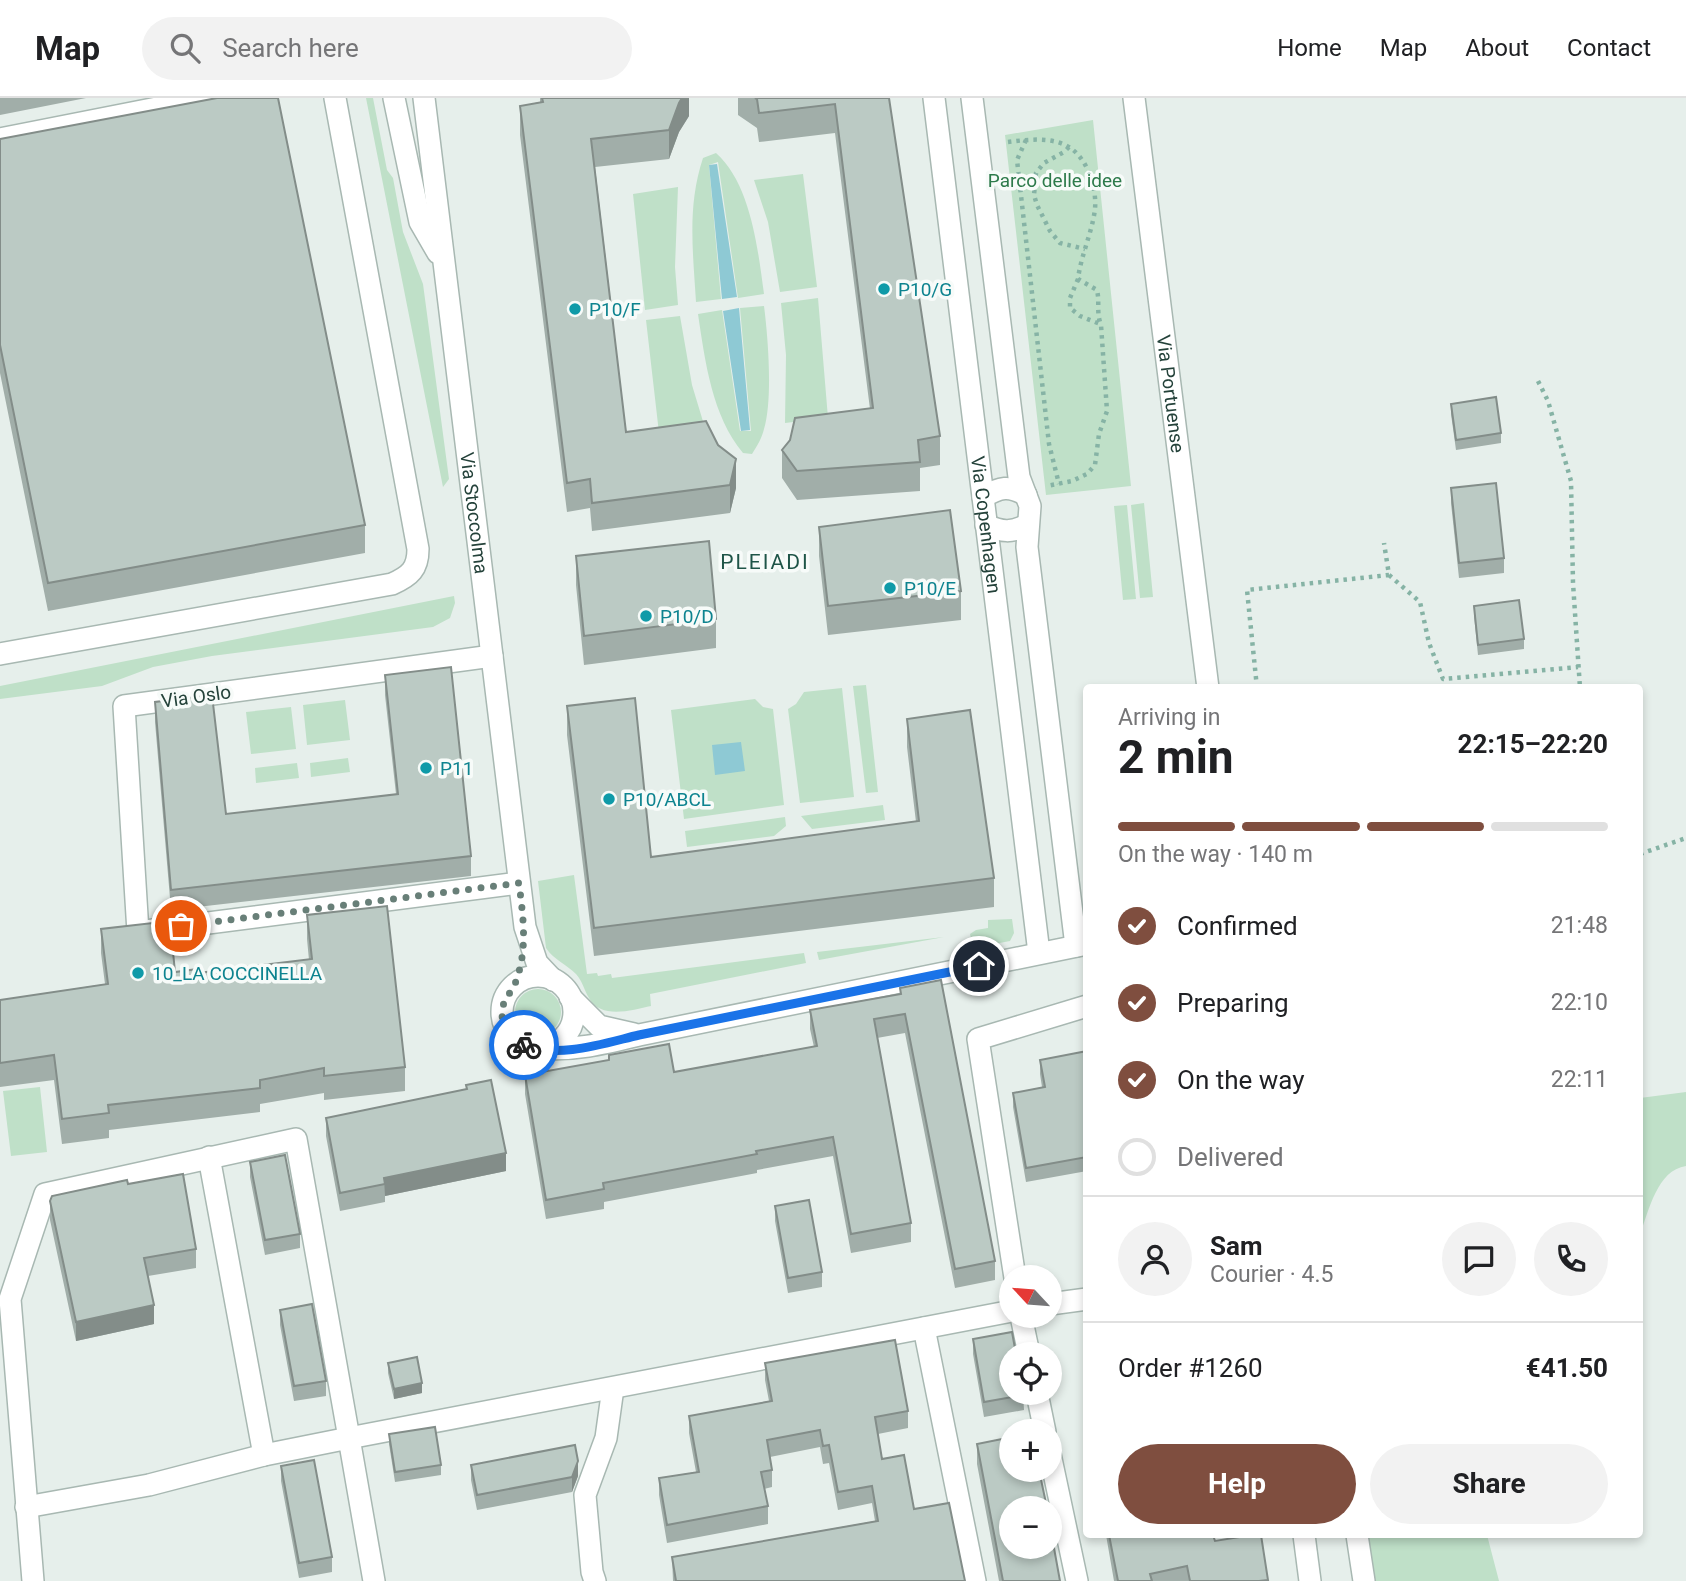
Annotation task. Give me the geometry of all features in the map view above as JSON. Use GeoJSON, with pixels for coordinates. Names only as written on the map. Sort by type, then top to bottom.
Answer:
{"type":"FeatureCollection","features":[{"type":"Feature","properties":{"kind":"street"},"geometry":{"type":"LineString","coordinates":[[0,139],[208,98]]}},
{"type":"Feature","properties":{"kind":"street"},"geometry":{"type":"LineString","coordinates":[[0,654],[392,584],[411,576],[418,562],[418,549],[335,98]]}},
{"type":"Feature","properties":{"kind":"street"},"geometry":{"type":"LineString","coordinates":[[394,98],[420,222],[444,263]]}},
{"type":"Feature","properties":{"kind":"street","name":"Via Copenhagen"},"geometry":{"type":"LineString","coordinates":[[934,98],[1039,953]]}},
{"type":"Feature","properties":{"kind":"street","name":"Via Copenhagen"},"geometry":{"type":"LineString","coordinates":[[972,98],[1018,477],[1030,506],[1027,547],[1081,945]]}},
{"type":"Feature","properties":{"kind":"street","name":"Via Portuense"},"geometry":{"type":"LineString","coordinates":[[1134,98],[1207,684]]}},
{"type":"Feature","properties":{"kind":"street","name":"Via Stoccolma"},"geometry":{"type":"LineString","coordinates":[[425,101],[525,927],[537,963],[553,980]]}},
{"type":"Feature","properties":{"kind":"street"},"geometry":{"type":"LineString","coordinates":[[983,497],[999,488],[1013,487],[1026,495]]}},
{"type":"Feature","properties":{"kind":"street"},"geometry":{"type":"LineString","coordinates":[[986,525],[1002,532],[1015,531],[1027,525]]}},
{"type":"Feature","properties":{"kind":"street","name":"Via Oslo"},"geometry":{"type":"LineString","coordinates":[[492,656],[124,706],[138,932],[519,883]]}},
{"type":"Feature","properties":{"kind":"street","name":"Via Stoccolma"},"geometry":{"type":"LineString","coordinates":[[515,984],[521,963],[525,927]]}},
{"type":"Feature","properties":{"kind":"street"},"geometry":{"type":"LineString","coordinates":[[639,1035],[599,1027],[563,987],[553,980],[534,976],[515,984],[503,1003],[505,1026],[519,1043],[530,1047],[565,1050],[586,1048],[1081,945]]}},
{"type":"Feature","properties":{"kind":"street"},"geometry":{"type":"LineString","coordinates":[[541,1048],[562,1039],[569,1030],[573,1019],[570,997]]}},
{"type":"Feature","properties":{"kind":"street"},"geometry":{"type":"LineString","coordinates":[[1013,1265],[978,1039],[1083,1007]]}},
{"type":"Feature","properties":{"kind":"street"},"geometry":{"type":"LineString","coordinates":[[33,1581],[10,1299],[45,1194],[296,1139],[374,1581]]}},
{"type":"Feature","properties":{"kind":"street"},"geometry":{"type":"LineString","coordinates":[[209,1157],[264,1455]]}},
{"type":"Feature","properties":{"kind":"street"},"geometry":{"type":"LineString","coordinates":[[1062,1302],[1083,1300]]}},
{"type":"Feature","properties":{"kind":"street"},"geometry":{"type":"LineString","coordinates":[[26,1507],[149,1485],[264,1455],[349,1438],[999,1314]]}},
{"type":"Feature","properties":{"kind":"street"},"geometry":{"type":"LineString","coordinates":[[924,1328],[975,1581]]}},
{"type":"Feature","properties":{"kind":"street"},"geometry":{"type":"LineString","coordinates":[[595,1581],[585,1495],[606,1438],[613,1388]]}},
{"type":"Feature","properties":{"kind":"street"},"geometry":{"type":"LineString","coordinates":[[1056,1482],[1077,1581]]}},
{"type":"Feature","properties":{"kind":"street"},"geometry":{"type":"LineString","coordinates":[[1304,1538],[1310,1581]]}},
{"type":"Feature","properties":{"kind":"street"},"geometry":{"type":"LineString","coordinates":[[1357,1538],[1364,1581]]}},
{"type":"Feature","properties":{"kind":"path"},"geometry":{"type":"LineString","coordinates":[[1026,140],[1017,160],[1049,444],[1059,484]]}},
{"type":"Feature","properties":{"kind":"path"},"geometry":{"type":"LineString","coordinates":[[1008,142],[1060,142],[1078,155],[1090,173],[1095,209],[1078,279],[1070,298],[1070,308],[1080,316],[1101,325]]}},
{"type":"Feature","properties":{"kind":"path"},"geometry":{"type":"LineString","coordinates":[[1069,147],[1044,163],[1036,173],[1034,195],[1043,219],[1060,243],[1085,249]]}},
{"type":"Feature","properties":{"kind":"path"},"geometry":{"type":"LineString","coordinates":[[1047,486],[1087,474],[1096,464],[1099,434],[1107,411],[1101,325],[1096,312],[1100,302],[1097,290],[1078,279]]}},
{"type":"Feature","properties":{"kind":"path"},"geometry":{"type":"LineString","coordinates":[[1538,381],[1548,401],[1571,481],[1573,583],[1580,684]]}},
{"type":"Feature","properties":{"kind":"path"},"geometry":{"type":"LineString","coordinates":[[1384,542],[1389,575],[1420,603],[1429,643],[1443,679],[1579,667]]}},
{"type":"Feature","properties":{"kind":"path"},"geometry":{"type":"LineString","coordinates":[[1257,684],[1247,590],[1389,575]]}},
{"type":"Feature","properties":{"kind":"path"},"geometry":{"type":"LineString","coordinates":[[1643,853],[1686,838]]}},
{"type":"Feature","properties":{"kind":"green space"},"geometry":{"type":"Polygon","coordinates":[[[366,98],[373,98],[403,232],[423,284],[449,479],[443,487],[366,98]]]}},
{"type":"Feature","properties":{"kind":"green space","name":"Parco delle idee"},"geometry":{"type":"Polygon","coordinates":[[[1093,120],[1131,486],[1046,495],[1005,135],[1093,120]]]}},
{"type":"Feature","properties":{"kind":"green space"},"geometry":{"type":"Polygon","coordinates":[[[716,153],[728,166],[745,200],[755,238],[764,294],[738,298],[718,162],[709,165],[721,299],[696,302],[692,229],[695,194],[703,158],[716,153]]]}},
{"type":"Feature","properties":{"kind":"green space"},"geometry":{"type":"Polygon","coordinates":[[[803,174],[817,287],[780,292],[768,222],[754,180],[803,174]]]}},
{"type":"Feature","properties":{"kind":"green space"},"geometry":{"type":"Polygon","coordinates":[[[678,187],[675,267],[678,305],[645,310],[633,194],[678,187]]]}},
{"type":"Feature","properties":{"kind":"green space"},"geometry":{"type":"Polygon","coordinates":[[[818,298],[828,418],[785,423],[786,355],[781,303],[818,298]]]}},
{"type":"Feature","properties":{"kind":"green space"},"geometry":{"type":"Polygon","coordinates":[[[764,306],[769,368],[767,416],[762,436],[752,454],[743,453],[724,422],[711,387],[698,314],[722,310],[740,431],[751,431],[740,308],[764,306]]]}},
{"type":"Feature","properties":{"kind":"green space"},"geometry":{"type":"Polygon","coordinates":[[[680,316],[692,385],[705,428],[659,433],[646,320],[680,316]]]}},
{"type":"Feature","properties":{"kind":"green space"},"geometry":{"type":"Polygon","coordinates":[[[1144,503],[1153,597],[1140,598],[1131,505],[1144,503]]]}},
{"type":"Feature","properties":{"kind":"green space"},"geometry":{"type":"Polygon","coordinates":[[[1127,505],[1136,599],[1123,600],[1114,506],[1127,505]]]}},
{"type":"Feature","properties":{"kind":"green space"},"geometry":{"type":"Polygon","coordinates":[[[454,596],[455,603],[450,618],[433,627],[212,656],[153,667],[102,686],[0,699],[0,686],[454,596]]]}},
{"type":"Feature","properties":{"kind":"green space"},"geometry":{"type":"Polygon","coordinates":[[[866,685],[878,792],[866,793],[853,686],[866,685]]]}},
{"type":"Feature","properties":{"kind":"green space"},"geometry":{"type":"Polygon","coordinates":[[[842,688],[854,797],[800,803],[788,709],[796,704],[804,692],[842,688]]]}},
{"type":"Feature","properties":{"kind":"green space"},"geometry":{"type":"Polygon","coordinates":[[[755,699],[763,707],[773,709],[784,805],[684,819],[671,710],[755,699]]]}},
{"type":"Feature","properties":{"kind":"green space"},"geometry":{"type":"Polygon","coordinates":[[[345,700],[350,740],[307,745],[303,705],[345,700]]]}},
{"type":"Feature","properties":{"kind":"green space"},"geometry":{"type":"Polygon","coordinates":[[[291,707],[296,749],[251,754],[246,712],[291,707]]]}},
{"type":"Feature","properties":{"kind":"green space"},"geometry":{"type":"Polygon","coordinates":[[[348,758],[350,772],[311,777],[310,763],[348,758]]]}},
{"type":"Feature","properties":{"kind":"green space"},"geometry":{"type":"Polygon","coordinates":[[[297,763],[299,778],[256,783],[255,768],[297,763]]]}},
{"type":"Feature","properties":{"kind":"green space"},"geometry":{"type":"Polygon","coordinates":[[[883,805],[885,820],[812,829],[801,816],[883,805]]]}},
{"type":"Feature","properties":{"kind":"green space"},"geometry":{"type":"Polygon","coordinates":[[[785,817],[786,826],[774,836],[687,847],[685,831],[785,817]]]}},
{"type":"Feature","properties":{"kind":"green space"},"geometry":{"type":"Polygon","coordinates":[[[574,875],[587,974],[611,974],[612,978],[804,953],[806,963],[650,994],[651,1006],[635,1010],[617,1012],[601,1009],[589,998],[576,974],[546,948],[538,881],[574,875]]]}},
{"type":"Feature","properties":{"kind":"green space"},"geometry":{"type":"Polygon","coordinates":[[[1012,919],[1014,933],[1010,941],[973,948],[970,934],[988,928],[988,920],[1012,919]]]}},
{"type":"Feature","properties":{"kind":"green space"},"geometry":{"type":"Polygon","coordinates":[[[944,937],[819,960],[817,952],[944,937]]]}},
{"type":"Feature","properties":{"kind":"green space"},"geometry":{"type":"Polygon","coordinates":[[[538,989],[555,995],[561,1012],[555,1029],[538,1035],[521,1029],[515,1012],[521,995],[538,989]]]}},
{"type":"Feature","properties":{"kind":"green space"},"geometry":{"type":"Polygon","coordinates":[[[40,1087],[47,1152],[11,1156],[3,1091],[40,1087]]]}},
{"type":"Feature","properties":{"kind":"green space"},"geometry":{"type":"Polygon","coordinates":[[[1686,1092],[1686,1166],[1676,1169],[1661,1183],[1643,1226],[1643,1098],[1686,1092]]]}},
{"type":"Feature","properties":{"kind":"green space"},"geometry":{"type":"Polygon","coordinates":[[[1367,1538],[1488,1538],[1499,1581],[1374,1581],[1367,1538]]]}},
{"type":"Feature","properties":{"kind":"water"},"geometry":{"type":"Polygon","coordinates":[[[717,164],[737,297],[722,299],[709,165],[717,164]]]}},
{"type":"Feature","properties":{"kind":"water"},"geometry":{"type":"Polygon","coordinates":[[[739,308],[750,430],[741,431],[723,311],[739,308]]]}},
{"type":"Feature","properties":{"kind":"water"},"geometry":{"type":"Polygon","coordinates":[[[741,742],[745,771],[715,775],[712,745],[741,742]]]}},
{"type":"Feature","properties":{"kind":"building"},"geometry":{"type":"Polygon","coordinates":[[[217,98],[278,98],[365,525],[48,583],[0,345],[0,139],[217,98]]]}},
{"type":"Feature","properties":{"kind":"building","name":"P10/F"},"geometry":{"type":"Polygon","coordinates":[[[542,98],[682,98],[669,130],[591,139],[626,432],[706,421],[718,445],[736,459],[730,485],[592,503],[590,479],[567,483],[520,106],[543,102],[542,98]]]}},
{"type":"Feature","properties":{"kind":"building","name":"P10/G"},"geometry":{"type":"Polygon","coordinates":[[[755,98],[889,98],[940,436],[918,440],[920,462],[797,471],[782,450],[790,440],[795,418],[873,408],[835,104],[759,113],[755,98]]]}},
{"type":"Feature","properties":{"kind":"building"},"geometry":{"type":"Polygon","coordinates":[[[1496,397],[1501,433],[1456,440],[1451,404],[1496,397]]]}},
{"type":"Feature","properties":{"kind":"building"},"geometry":{"type":"Polygon","coordinates":[[[1496,483],[1504,558],[1459,563],[1451,488],[1496,483]]]}},
{"type":"Feature","properties":{"kind":"building","name":"P10/E"},"geometry":{"type":"Polygon","coordinates":[[[950,510],[961,591],[828,606],[819,527],[950,510]]]}},
{"type":"Feature","properties":{"kind":"building","name":"P10/D"},"geometry":{"type":"Polygon","coordinates":[[[709,541],[716,619],[584,636],[576,556],[709,541]]]}},
{"type":"Feature","properties":{"kind":"building"},"geometry":{"type":"Polygon","coordinates":[[[1519,600],[1524,639],[1478,645],[1474,606],[1519,600]]]}},
{"type":"Feature","properties":{"kind":"building","name":"P11"},"geometry":{"type":"Polygon","coordinates":[[[451,667],[471,856],[171,890],[155,702],[212,695],[226,814],[398,794],[385,675],[451,667]]]}},
{"type":"Feature","properties":{"kind":"building","name":"P10/ABCL"},"geometry":{"type":"Polygon","coordinates":[[[635,698],[651,857],[919,821],[907,719],[970,710],[994,878],[594,928],[567,706],[635,698]]]}},
{"type":"Feature","properties":{"kind":"building"},"geometry":{"type":"Polygon","coordinates":[[[387,906],[405,1067],[324,1076],[324,1068],[260,1080],[260,1088],[108,1105],[109,1113],[62,1119],[54,1055],[0,1063],[0,1000],[108,984],[101,929],[170,921],[175,972],[198,969],[198,973],[312,959],[307,915],[387,906]]]}},
{"type":"Feature","properties":{"kind":"building"},"geometry":{"type":"Polygon","coordinates":[[[941,980],[995,1261],[955,1269],[905,1014],[874,1019],[911,1223],[851,1234],[833,1137],[603,1183],[604,1189],[546,1200],[525,1075],[609,1060],[609,1055],[669,1044],[674,1072],[817,1046],[810,1010],[901,994],[900,988],[941,980]]]}},
{"type":"Feature","properties":{"kind":"building"},"geometry":{"type":"Polygon","coordinates":[[[1083,1052],[1083,1158],[1026,1168],[1013,1093],[1045,1087],[1040,1060],[1083,1052]]]}},
{"type":"Feature","properties":{"kind":"building"},"geometry":{"type":"Polygon","coordinates":[[[491,1080],[506,1153],[384,1178],[385,1184],[340,1193],[326,1118],[467,1089],[466,1085],[491,1080]]]}},
{"type":"Feature","properties":{"kind":"building"},"geometry":{"type":"Polygon","coordinates":[[[285,1155],[300,1234],[265,1240],[250,1162],[285,1155]]]}},
{"type":"Feature","properties":{"kind":"building"},"geometry":{"type":"Polygon","coordinates":[[[183,1174],[196,1249],[144,1258],[154,1305],[76,1322],[50,1201],[52,1196],[127,1180],[128,1184],[183,1174]]]}},
{"type":"Feature","properties":{"kind":"building"},"geometry":{"type":"Polygon","coordinates":[[[809,1200],[822,1272],[788,1278],[775,1206],[809,1200]]]}},
{"type":"Feature","properties":{"kind":"building"},"geometry":{"type":"Polygon","coordinates":[[[312,1304],[326,1381],[294,1386],[280,1310],[312,1304]]]}},
{"type":"Feature","properties":{"kind":"building"},"geometry":{"type":"Polygon","coordinates":[[[1012,1332],[1014,1342],[999,1342],[999,1399],[984,1402],[973,1339],[1012,1332]]]}},
{"type":"Feature","properties":{"kind":"building"},"geometry":{"type":"Polygon","coordinates":[[[895,1340],[908,1411],[875,1417],[882,1459],[904,1455],[914,1509],[949,1503],[965,1581],[676,1581],[672,1557],[878,1521],[872,1486],[838,1492],[829,1445],[823,1446],[820,1430],[767,1440],[772,1470],[761,1472],[768,1506],[667,1525],[659,1478],[699,1472],[689,1416],[772,1401],[765,1363],[895,1340]]]}},
{"type":"Feature","properties":{"kind":"building"},"geometry":{"type":"Polygon","coordinates":[[[417,1357],[422,1383],[394,1389],[388,1363],[417,1357]]]}},
{"type":"Feature","properties":{"kind":"building"},"geometry":{"type":"Polygon","coordinates":[[[435,1427],[441,1465],[395,1472],[389,1434],[435,1427]]]}},
{"type":"Feature","properties":{"kind":"building"},"geometry":{"type":"Polygon","coordinates":[[[999,1440],[999,1482],[1042,1482],[1044,1496],[999,1496],[999,1559],[1056,1559],[1060,1581],[1003,1581],[977,1444],[999,1440]]]}},
{"type":"Feature","properties":{"kind":"building"},"geometry":{"type":"Polygon","coordinates":[[[575,1445],[578,1461],[572,1477],[477,1495],[471,1465],[575,1445]]]}},
{"type":"Feature","properties":{"kind":"building"},"geometry":{"type":"Polygon","coordinates":[[[314,1460],[332,1557],[299,1563],[281,1466],[314,1460]]]}},
{"type":"Feature","properties":{"kind":"building"},"geometry":{"type":"Polygon","coordinates":[[[1110,1538],[1214,1538],[1215,1541],[1261,1538],[1268,1580],[1190,1581],[1187,1566],[1150,1574],[1152,1581],[1118,1581],[1110,1538]]]}},
{"type":"Feature","properties":{"kind":"way so far"},"geometry":{"type":"LineString","coordinates":[[181,926],[519,883],[525,927],[521,963],[515,984],[503,1003],[502,1015],[511,1036],[524,1045]]}},
{"type":"Feature","properties":{"kind":"place","name":"P10/G"},"geometry":{"type":"Point","coordinates":[884,289]}},
{"type":"Feature","properties":{"kind":"place","name":"P10/F"},"geometry":{"type":"Point","coordinates":[575,309]}},
{"type":"Feature","properties":{"kind":"place","name":"P10/E"},"geometry":{"type":"Point","coordinates":[890,588]}},
{"type":"Feature","properties":{"kind":"place","name":"P10/D"},"geometry":{"type":"Point","coordinates":[646,616]}},
{"type":"Feature","properties":{"kind":"place","name":"P11"},"geometry":{"type":"Point","coordinates":[426,768]}},
{"type":"Feature","properties":{"kind":"place","name":"P10/ABCL"},"geometry":{"type":"Point","coordinates":[609,799]}},
{"type":"Feature","properties":{"kind":"place","name":"10_LA COCCINELLA"},"geometry":{"type":"Point","coordinates":[138,973]}},
{"type":"Feature","properties":{"kind":"district","name":"PLEIADI"},"geometry":{"type":"Point","coordinates":[765,562]}},
{"type":"Feature","properties":{"kind":"route"},"geometry":{"type":"LineString","coordinates":[[524,1045],[565,1050],[586,1048],[979,966]]}}]}
